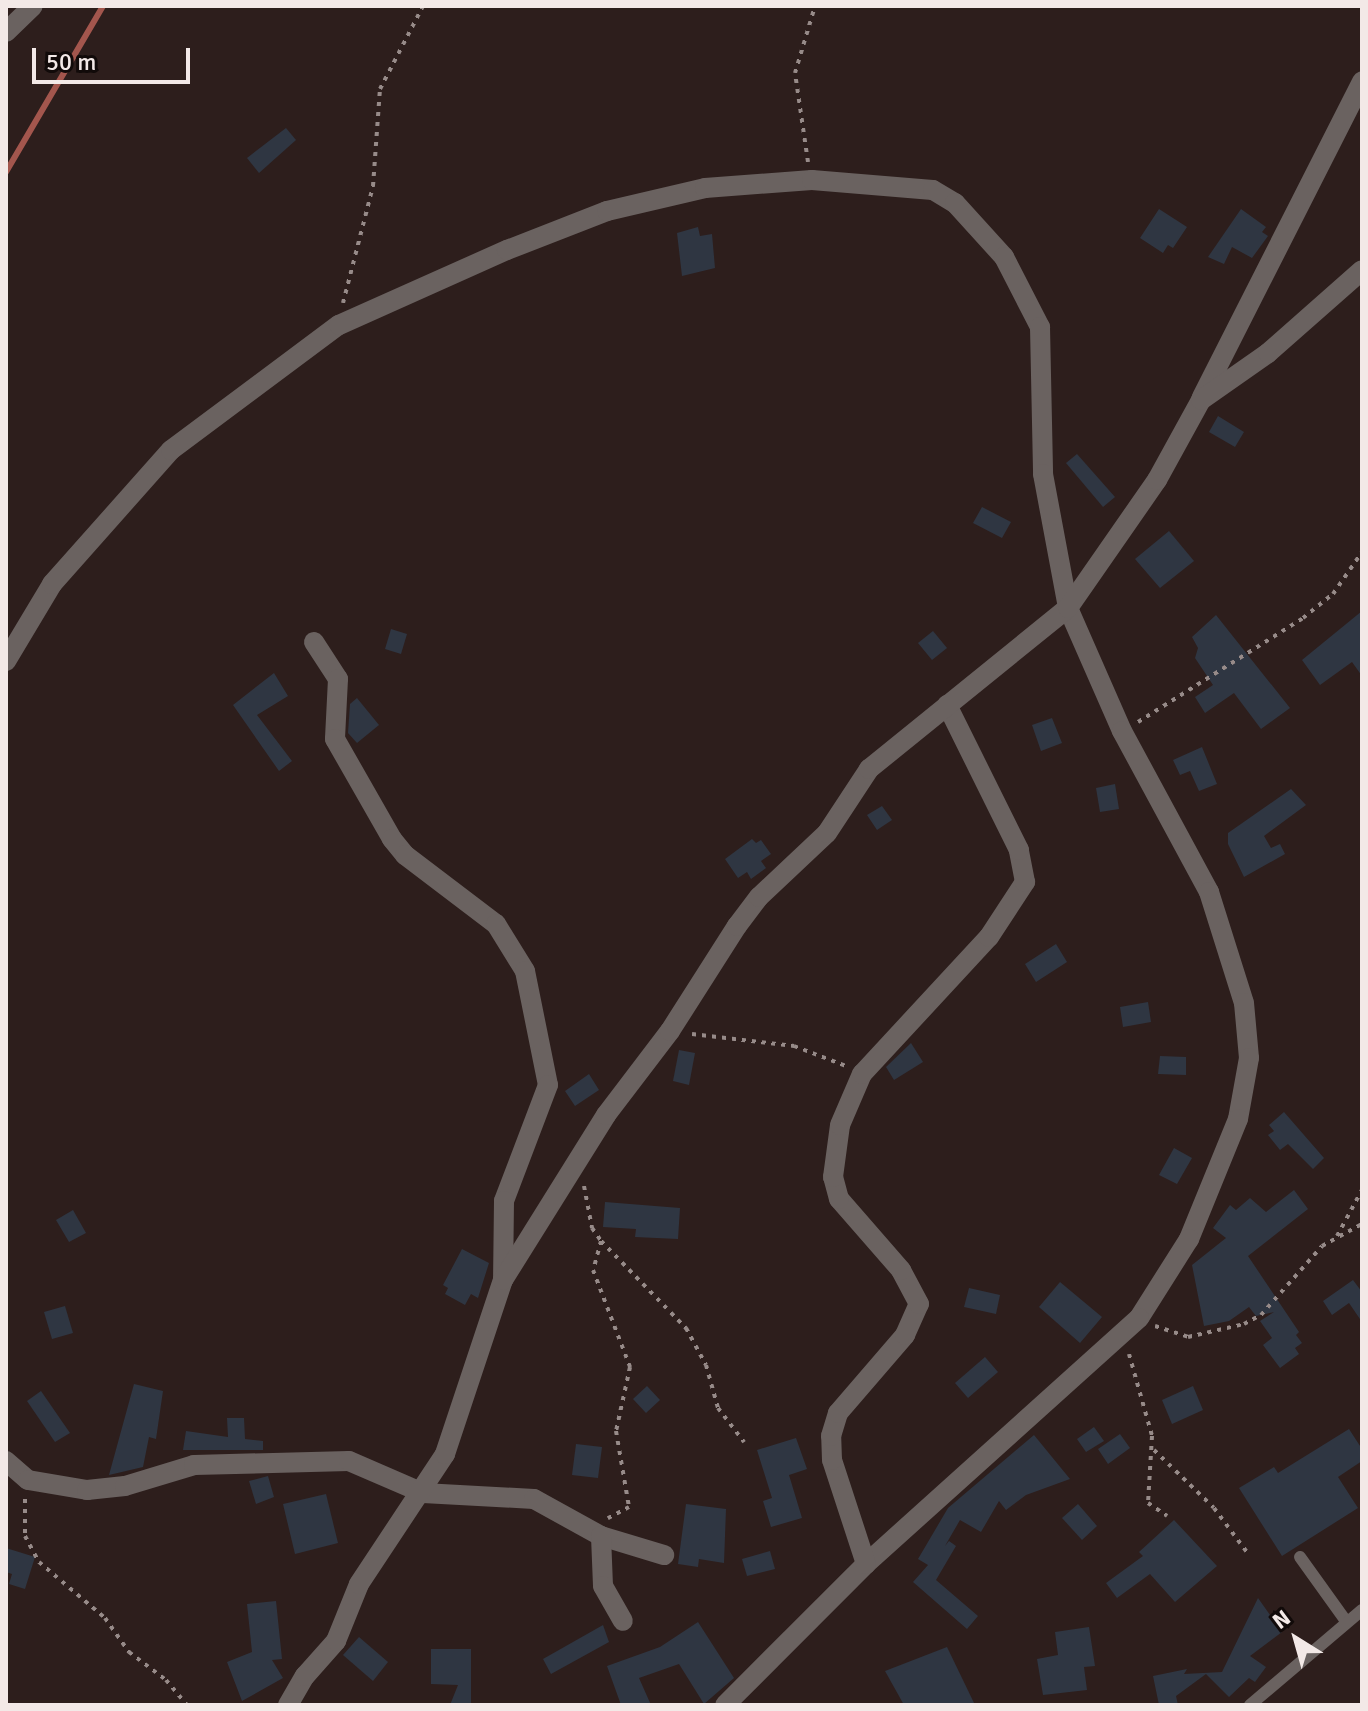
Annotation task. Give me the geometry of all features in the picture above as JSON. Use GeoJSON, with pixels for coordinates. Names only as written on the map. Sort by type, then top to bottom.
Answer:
{"type":"FeatureCollection","features":[{"type":"Feature","properties":{"kind":"street"},"geometry":{"type":"LineString","coordinates":[[6,32],[33,6]]}},
{"type":"Feature","properties":{"kind":"street"},"geometry":{"type":"LineString","coordinates":[[288,1705],[305,1676],[336,1641],[359,1584],[423,1493],[455,1431],[503,1280],[579,1160],[759,897],[827,833],[869,769],[1068,608],[1157,480],[1201,400],[1362,81]]}},
{"type":"Feature","properties":{"kind":"street"},"geometry":{"type":"LineString","coordinates":[[6,661],[52,584],[171,450],[339,325],[607,211],[705,188],[812,180],[933,190],[955,203],[980,228],[1022,287],[1040,327],[1043,474],[1068,608],[1122,731],[1209,892],[1244,1003],[1249,1058],[1238,1119],[1218,1176],[1189,1239],[1139,1318],[866,1564],[725,1705]]}},
{"type":"Feature","properties":{"kind":"street"},"geometry":{"type":"LineString","coordinates":[[1201,400],[1268,353],[1362,270]]}},
{"type":"Feature","properties":{"kind":"street"},"geometry":{"type":"LineString","coordinates":[[314,642],[338,679],[335,739],[392,839],[405,855],[496,924],[525,971],[548,1085],[504,1201],[503,1280]]}},
{"type":"Feature","properties":{"kind":"street"},"geometry":{"type":"LineString","coordinates":[[866,1564],[832,1460],[831,1436],[838,1413],[905,1335],[919,1304],[901,1270],[839,1199],[834,1152],[862,1074],[989,937],[1025,882],[1019,850],[947,705]]}},
{"type":"Feature","properties":{"kind":"street"},"geometry":{"type":"LineString","coordinates":[[6,1461],[28,1480],[103,1489],[194,1465],[349,1461],[423,1493],[534,1499],[601,1536],[664,1555]]}},
{"type":"Feature","properties":{"kind":"street"},"geometry":{"type":"LineString","coordinates":[[601,1536],[603,1586],[623,1621]]}},
{"type":"Feature","properties":{"kind":"lane"},"geometry":{"type":"LineString","coordinates":[[1300,1557],[1346,1621]]}},
{"type":"Feature","properties":{"kind":"lane"},"geometry":{"type":"LineString","coordinates":[[1250,1705],[1362,1610]]}},
{"type":"Feature","properties":{"kind":"path"},"geometry":{"type":"LineString","coordinates":[[339,325],[351,259],[373,186],[380,89],[423,6]]}},
{"type":"Feature","properties":{"kind":"path"},"geometry":{"type":"LineString","coordinates":[[812,180],[795,73],[815,6]]}},
{"type":"Feature","properties":{"kind":"path"},"geometry":{"type":"LineString","coordinates":[[1122,731],[1303,618],[1333,594],[1362,552]]}},
{"type":"Feature","properties":{"kind":"path"},"geometry":{"type":"LineString","coordinates":[[670,1031],[794,1046],[862,1074]]}},
{"type":"Feature","properties":{"kind":"path"},"geometry":{"type":"LineString","coordinates":[[579,1160],[592,1228],[686,1328],[706,1365],[718,1408],[744,1442]]}},
{"type":"Feature","properties":{"kind":"path"},"geometry":{"type":"LineString","coordinates":[[1336,1239],[1362,1190]]}},
{"type":"Feature","properties":{"kind":"path"},"geometry":{"type":"LineString","coordinates":[[1139,1318],[1188,1337],[1244,1324],[1261,1315],[1297,1270],[1336,1239],[1362,1224]]}},
{"type":"Feature","properties":{"kind":"path"},"geometry":{"type":"LineString","coordinates":[[601,1241],[593,1270],[630,1367],[616,1431],[629,1507],[603,1520],[601,1536]]}},
{"type":"Feature","properties":{"kind":"path"},"geometry":{"type":"LineString","coordinates":[[1122,1333],[1153,1447],[1167,1467],[1214,1508],[1249,1555]]}},
{"type":"Feature","properties":{"kind":"path"},"geometry":{"type":"LineString","coordinates":[[1153,1447],[1148,1503],[1167,1516]]}},
{"type":"Feature","properties":{"kind":"path"},"geometry":{"type":"LineString","coordinates":[[28,1480],[25,1536],[39,1562],[105,1618],[129,1652],[166,1680],[187,1705]]}},
{"type":"Feature","properties":{"kind":"building"},"geometry":{"type":"Polygon","coordinates":[[[286,128],[296,140],[259,173],[247,158],[286,128]]]}},
{"type":"Feature","properties":{"kind":"building"},"geometry":{"type":"Polygon","coordinates":[[[1159,209],[1187,227],[1173,248],[1168,245],[1163,253],[1140,238],[1159,209]]]}},
{"type":"Feature","properties":{"kind":"building"},"geometry":{"type":"Polygon","coordinates":[[[1241,209],[1266,227],[1262,232],[1268,236],[1252,258],[1232,247],[1224,264],[1208,257],[1241,209]]]}},
{"type":"Feature","properties":{"kind":"building"},"geometry":{"type":"Polygon","coordinates":[[[698,227],[700,236],[712,234],[715,268],[682,276],[677,233],[698,227]]]}},
{"type":"Feature","properties":{"kind":"building"},"geometry":{"type":"Polygon","coordinates":[[[1218,416],[1244,432],[1235,447],[1209,432],[1218,416]]]}},
{"type":"Feature","properties":{"kind":"building"},"geometry":{"type":"Polygon","coordinates":[[[1077,454],[1115,497],[1103,507],[1066,463],[1077,454]]]}},
{"type":"Feature","properties":{"kind":"building"},"geometry":{"type":"Polygon","coordinates":[[[982,507],[1011,522],[1002,538],[973,523],[982,507]]]}},
{"type":"Feature","properties":{"kind":"building"},"geometry":{"type":"Polygon","coordinates":[[[1169,531],[1194,561],[1160,588],[1135,559],[1169,531]]]}},
{"type":"Feature","properties":{"kind":"building"},"geometry":{"type":"Polygon","coordinates":[[[1362,611],[1362,676],[1352,662],[1320,685],[1302,660],[1362,611]]]}},
{"type":"Feature","properties":{"kind":"building"},"geometry":{"type":"Polygon","coordinates":[[[1216,615],[1290,708],[1261,729],[1234,693],[1205,713],[1195,697],[1213,685],[1195,658],[1198,648],[1192,637],[1216,615]]]}},
{"type":"Feature","properties":{"kind":"building"},"geometry":{"type":"Polygon","coordinates":[[[391,629],[407,634],[401,654],[385,649],[391,629]]]}},
{"type":"Feature","properties":{"kind":"building"},"geometry":{"type":"Polygon","coordinates":[[[933,631],[947,648],[932,660],[918,643],[933,631]]]}},
{"type":"Feature","properties":{"kind":"building"},"geometry":{"type":"Polygon","coordinates":[[[274,673],[288,696],[257,715],[292,761],[279,771],[233,705],[274,673]]]}},
{"type":"Feature","properties":{"kind":"building"},"geometry":{"type":"Polygon","coordinates":[[[357,698],[379,725],[357,743],[348,733],[350,704],[357,698]]]}},
{"type":"Feature","properties":{"kind":"building"},"geometry":{"type":"Polygon","coordinates":[[[1052,718],[1062,743],[1041,751],[1032,725],[1052,718]]]}},
{"type":"Feature","properties":{"kind":"building"},"geometry":{"type":"Polygon","coordinates":[[[1202,747],[1217,784],[1199,791],[1190,771],[1180,775],[1173,760],[1202,747]]]}},
{"type":"Feature","properties":{"kind":"building"},"geometry":{"type":"Polygon","coordinates":[[[1115,784],[1119,809],[1100,812],[1096,788],[1115,784]]]}},
{"type":"Feature","properties":{"kind":"building"},"geometry":{"type":"Polygon","coordinates":[[[1291,789],[1306,805],[1264,836],[1271,848],[1280,844],[1285,854],[1244,877],[1228,844],[1228,833],[1291,789]]]}},
{"type":"Feature","properties":{"kind":"building"},"geometry":{"type":"Polygon","coordinates":[[[882,806],[892,820],[877,830],[867,815],[882,806]]]}},
{"type":"Feature","properties":{"kind":"building"},"geometry":{"type":"Polygon","coordinates":[[[752,839],[756,843],[761,840],[771,854],[761,861],[766,868],[751,879],[747,872],[738,878],[725,859],[752,839]]]}},
{"type":"Feature","properties":{"kind":"building"},"geometry":{"type":"Polygon","coordinates":[[[1056,944],[1067,962],[1036,982],[1025,964],[1056,944]]]}},
{"type":"Feature","properties":{"kind":"building"},"geometry":{"type":"Polygon","coordinates":[[[1148,1002],[1151,1022],[1123,1027],[1120,1007],[1148,1002]]]}},
{"type":"Feature","properties":{"kind":"building"},"geometry":{"type":"Polygon","coordinates":[[[911,1043],[923,1062],[894,1080],[886,1067],[911,1043]]]}},
{"type":"Feature","properties":{"kind":"building"},"geometry":{"type":"Polygon","coordinates":[[[679,1050],[695,1053],[689,1085],[673,1081],[679,1050]]]}},
{"type":"Feature","properties":{"kind":"building"},"geometry":{"type":"Polygon","coordinates":[[[1160,1056],[1186,1057],[1186,1075],[1158,1074],[1160,1056]]]}},
{"type":"Feature","properties":{"kind":"building"},"geometry":{"type":"Polygon","coordinates":[[[589,1074],[599,1090],[575,1106],[565,1091],[589,1074]]]}},
{"type":"Feature","properties":{"kind":"building"},"geometry":{"type":"Polygon","coordinates":[[[1284,1112],[1324,1158],[1313,1169],[1288,1144],[1280,1150],[1268,1135],[1274,1131],[1269,1125],[1284,1112]]]}},
{"type":"Feature","properties":{"kind":"building"},"geometry":{"type":"Polygon","coordinates":[[[1174,1148],[1192,1158],[1177,1184],[1159,1175],[1174,1148]]]}},
{"type":"Feature","properties":{"kind":"building"},"geometry":{"type":"Polygon","coordinates":[[[1294,1190],[1308,1209],[1248,1256],[1299,1332],[1296,1335],[1302,1343],[1295,1348],[1299,1354],[1280,1368],[1263,1345],[1272,1338],[1260,1321],[1274,1312],[1256,1316],[1249,1307],[1229,1321],[1204,1326],[1192,1265],[1226,1238],[1213,1228],[1230,1205],[1236,1210],[1250,1198],[1266,1212],[1294,1190]]]}},
{"type":"Feature","properties":{"kind":"building"},"geometry":{"type":"Polygon","coordinates":[[[605,1202],[680,1208],[678,1239],[635,1237],[636,1229],[603,1227],[605,1202]]]}},
{"type":"Feature","properties":{"kind":"building"},"geometry":{"type":"Polygon","coordinates":[[[73,1210],[86,1233],[69,1242],[56,1220],[73,1210]]]}},
{"type":"Feature","properties":{"kind":"building"},"geometry":{"type":"Polygon","coordinates":[[[462,1249],[489,1263],[478,1298],[471,1294],[465,1305],[445,1294],[448,1288],[443,1285],[462,1249]]]}},
{"type":"Feature","properties":{"kind":"building"},"geometry":{"type":"Polygon","coordinates":[[[1353,1280],[1362,1292],[1362,1322],[1349,1303],[1332,1315],[1323,1301],[1353,1280]]]}},
{"type":"Feature","properties":{"kind":"building"},"geometry":{"type":"Polygon","coordinates":[[[1060,1282],[1102,1317],[1080,1343],[1039,1307],[1060,1282]]]}},
{"type":"Feature","properties":{"kind":"building"},"geometry":{"type":"Polygon","coordinates":[[[969,1288],[1000,1295],[996,1314],[964,1307],[969,1288]]]}},
{"type":"Feature","properties":{"kind":"building"},"geometry":{"type":"Polygon","coordinates":[[[65,1306],[73,1333],[52,1339],[44,1312],[65,1306]]]}},
{"type":"Feature","properties":{"kind":"building"},"geometry":{"type":"Polygon","coordinates":[[[985,1357],[998,1372],[968,1398],[955,1383],[985,1357]]]}},
{"type":"Feature","properties":{"kind":"building"},"geometry":{"type":"Polygon","coordinates":[[[134,1384],[163,1391],[156,1439],[149,1437],[143,1467],[109,1475],[134,1384]]]}},
{"type":"Feature","properties":{"kind":"building"},"geometry":{"type":"Polygon","coordinates":[[[647,1386],[660,1400],[646,1413],[633,1399],[647,1386]]]}},
{"type":"Feature","properties":{"kind":"building"},"geometry":{"type":"Polygon","coordinates":[[[1193,1386],[1203,1410],[1172,1424],[1162,1400],[1193,1386]]]}},
{"type":"Feature","properties":{"kind":"building"},"geometry":{"type":"Polygon","coordinates":[[[41,1391],[70,1433],[55,1442],[27,1401],[41,1391]]]}},
{"type":"Feature","properties":{"kind":"building"},"geometry":{"type":"Polygon","coordinates":[[[227,1418],[244,1418],[245,1439],[263,1441],[263,1450],[183,1450],[186,1431],[228,1437],[227,1418]]]}},
{"type":"Feature","properties":{"kind":"building"},"geometry":{"type":"Polygon","coordinates":[[[1094,1427],[1104,1441],[1086,1452],[1077,1439],[1094,1427]]]}},
{"type":"Feature","properties":{"kind":"building"},"geometry":{"type":"Polygon","coordinates":[[[1349,1429],[1362,1449],[1362,1461],[1338,1477],[1358,1508],[1282,1556],[1239,1488],[1274,1467],[1278,1473],[1349,1429]]]}},
{"type":"Feature","properties":{"kind":"building"},"geometry":{"type":"Polygon","coordinates":[[[1120,1434],[1130,1448],[1108,1464],[1098,1449],[1120,1434]]]}},
{"type":"Feature","properties":{"kind":"building"},"geometry":{"type":"Polygon","coordinates":[[[1034,1435],[1070,1479],[1026,1495],[1006,1510],[999,1501],[981,1532],[960,1520],[945,1546],[949,1541],[956,1546],[936,1580],[978,1616],[967,1629],[913,1582],[928,1565],[918,1559],[948,1508],[1034,1435]]]}},
{"type":"Feature","properties":{"kind":"building"},"geometry":{"type":"Polygon","coordinates":[[[796,1438],[807,1469],[789,1475],[802,1518],[771,1527],[763,1501],[772,1498],[757,1450],[796,1438]]]}},
{"type":"Feature","properties":{"kind":"building"},"geometry":{"type":"Polygon","coordinates":[[[576,1444],[602,1447],[598,1478],[572,1475],[576,1444]]]}},
{"type":"Feature","properties":{"kind":"building"},"geometry":{"type":"Polygon","coordinates":[[[268,1476],[274,1497],[256,1504],[249,1481],[268,1476]]]}},
{"type":"Feature","properties":{"kind":"building"},"geometry":{"type":"Polygon","coordinates":[[[326,1494],[338,1543],[295,1554],[283,1504],[326,1494]]]}},
{"type":"Feature","properties":{"kind":"building"},"geometry":{"type":"Polygon","coordinates":[[[686,1504],[726,1509],[724,1563],[699,1559],[698,1567],[678,1564],[686,1504]]]}},
{"type":"Feature","properties":{"kind":"building"},"geometry":{"type":"Polygon","coordinates":[[[1078,1504],[1097,1526],[1082,1540],[1062,1518],[1078,1504]]]}},
{"type":"Feature","properties":{"kind":"building"},"geometry":{"type":"Polygon","coordinates":[[[1174,1520],[1217,1566],[1175,1602],[1150,1574],[1117,1598],[1106,1583],[1143,1556],[1139,1552],[1174,1520]]]}},
{"type":"Feature","properties":{"kind":"building"},"geometry":{"type":"Polygon","coordinates":[[[6,1548],[35,1557],[25,1589],[9,1584],[12,1574],[6,1572],[6,1548]]]}},
{"type":"Feature","properties":{"kind":"building"},"geometry":{"type":"Polygon","coordinates":[[[770,1551],[775,1569],[747,1576],[742,1559],[770,1551]]]}},
{"type":"Feature","properties":{"kind":"building"},"geometry":{"type":"Polygon","coordinates":[[[1258,1598],[1282,1632],[1250,1656],[1266,1667],[1255,1682],[1249,1678],[1229,1697],[1206,1674],[1176,1696],[1178,1705],[1159,1705],[1153,1676],[1187,1669],[1184,1674],[1222,1672],[1258,1598]]]}},
{"type":"Feature","properties":{"kind":"building"},"geometry":{"type":"Polygon","coordinates":[[[276,1601],[282,1659],[272,1660],[283,1678],[242,1701],[227,1662],[252,1652],[247,1604],[276,1601]]]}},
{"type":"Feature","properties":{"kind":"building"},"geometry":{"type":"Polygon","coordinates":[[[698,1622],[734,1678],[704,1704],[679,1664],[639,1678],[651,1705],[621,1705],[607,1666],[660,1647],[698,1622]]]}},
{"type":"Feature","properties":{"kind":"building"},"geometry":{"type":"Polygon","coordinates":[[[603,1625],[609,1642],[551,1674],[543,1659],[603,1625]]]}},
{"type":"Feature","properties":{"kind":"building"},"geometry":{"type":"Polygon","coordinates":[[[1089,1627],[1095,1666],[1084,1667],[1087,1690],[1043,1695],[1037,1659],[1058,1655],[1055,1632],[1089,1627]]]}},
{"type":"Feature","properties":{"kind":"building"},"geometry":{"type":"Polygon","coordinates":[[[359,1637],[388,1662],[373,1681],[343,1655],[359,1637]]]}},
{"type":"Feature","properties":{"kind":"building"},"geometry":{"type":"Polygon","coordinates":[[[947,1647],[975,1705],[904,1705],[885,1671],[947,1647]]]}},
{"type":"Feature","properties":{"kind":"building"},"geometry":{"type":"Polygon","coordinates":[[[431,1649],[471,1649],[471,1705],[450,1705],[458,1685],[431,1684],[431,1649]]]}},
{"type":"Feature","properties":{"kind":"waterway"},"geometry":{"type":"LineString","coordinates":[[6,172],[103,6]]}}]}
